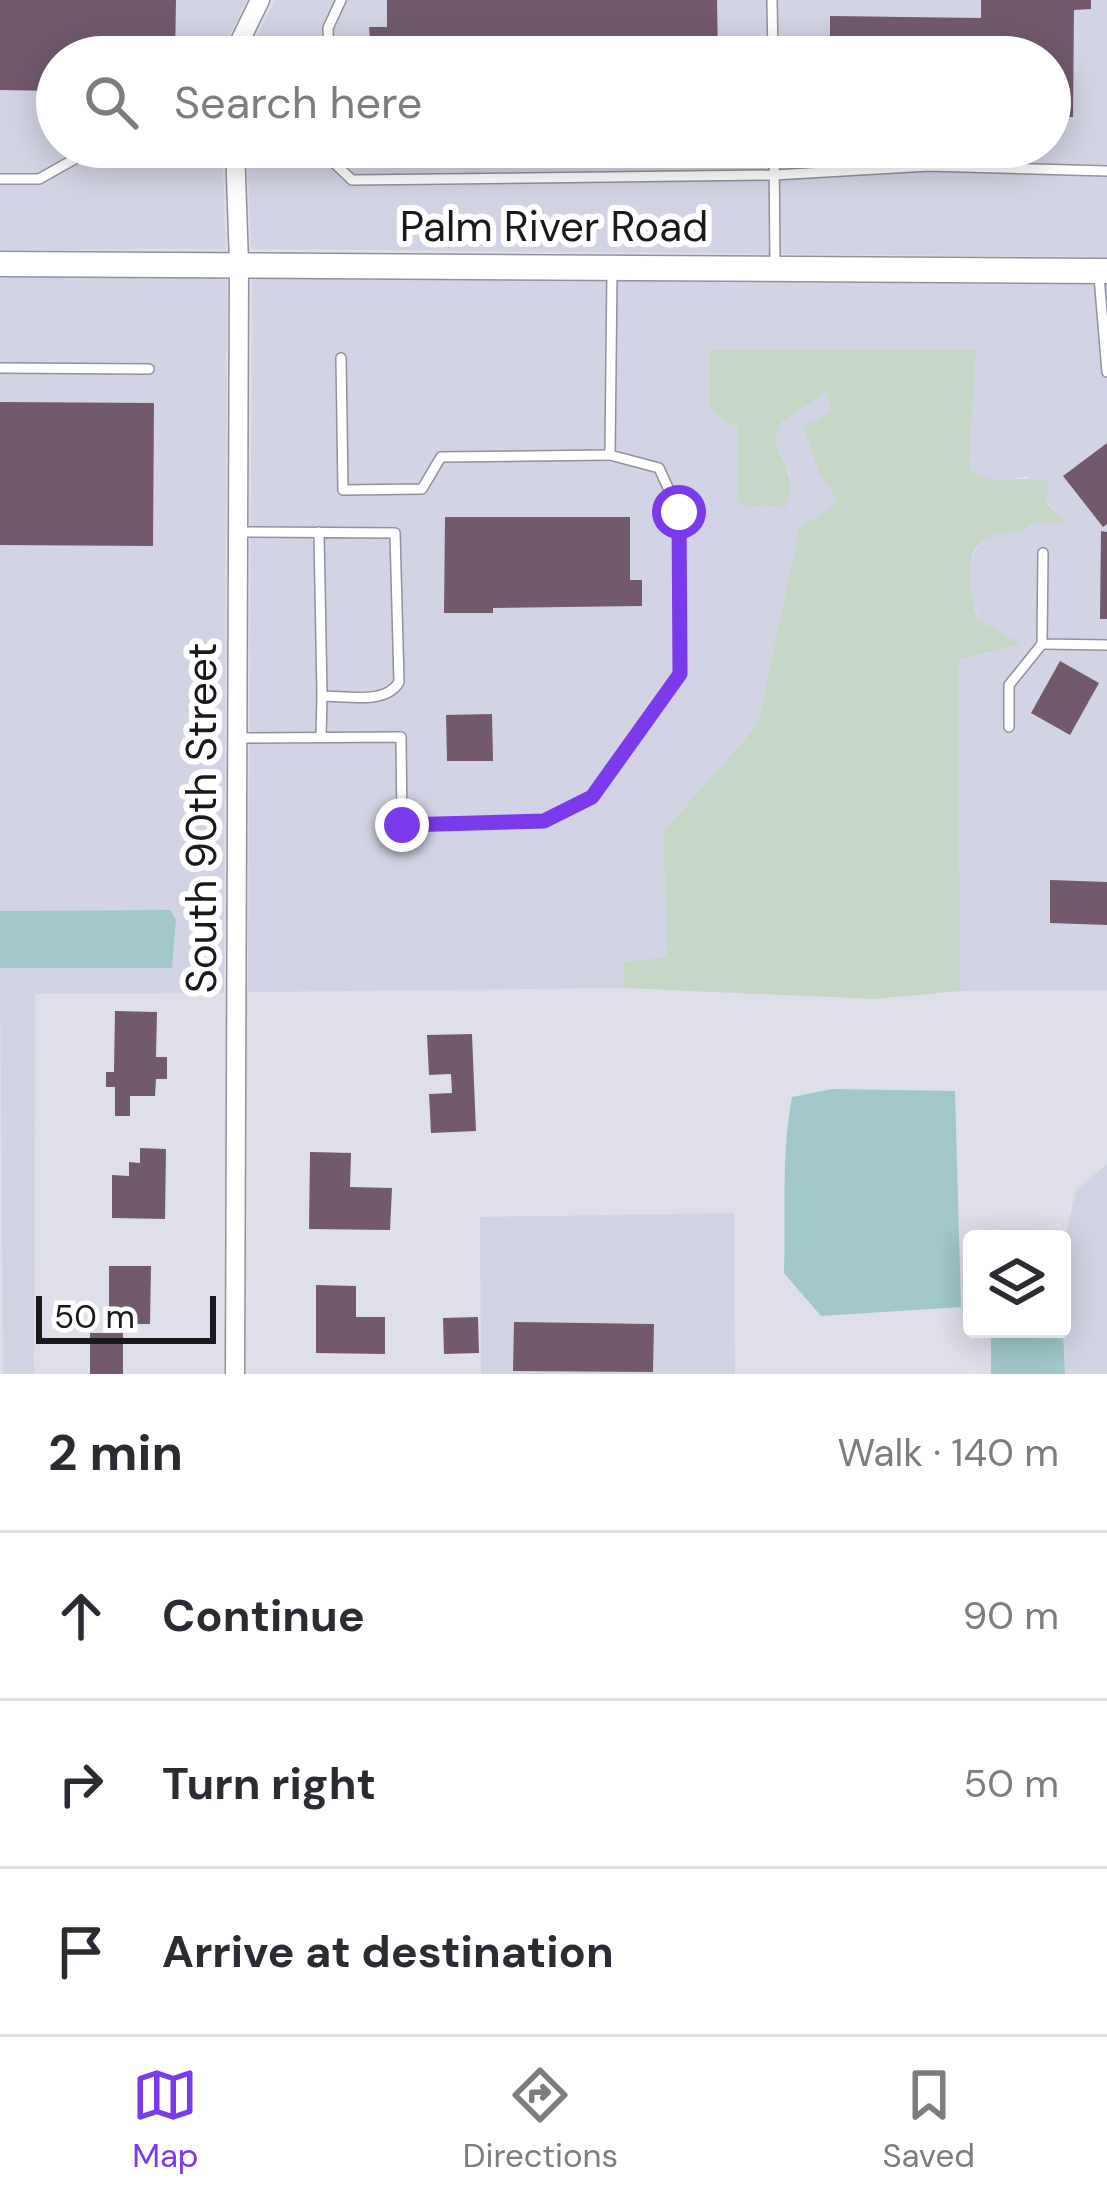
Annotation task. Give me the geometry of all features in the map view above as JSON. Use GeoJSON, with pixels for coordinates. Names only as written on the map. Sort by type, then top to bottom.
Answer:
{"type":"FeatureCollection","features":[{"type":"Feature","properties":{"kind":"street"},"geometry":{"type":"LineString","coordinates":[[242,36],[260,0]]}},
{"type":"Feature","properties":{"kind":"street","name":"South 90th Street"},"geometry":{"type":"LineString","coordinates":[[235,1374],[236,168]]}},
{"type":"Feature","properties":{"kind":"street","name":"Palm River Road"},"geometry":{"type":"LineString","coordinates":[[0,264],[1103,271]]}},
{"type":"Feature","properties":{"kind":"lane"},"geometry":{"type":"LineString","coordinates":[[328,36],[341,0]]}},
{"type":"Feature","properties":{"kind":"lane"},"geometry":{"type":"LineString","coordinates":[[772,0],[773,36]]}},
{"type":"Feature","properties":{"kind":"lane"},"geometry":{"type":"LineString","coordinates":[[0,179],[38,179],[58,168]]}},
{"type":"Feature","properties":{"kind":"lane"},"geometry":{"type":"LineString","coordinates":[[340,168],[352,179],[774,175],[895,168]]}},
{"type":"Feature","properties":{"kind":"lane"},"geometry":{"type":"LineString","coordinates":[[774,168],[775,267]]}},
{"type":"Feature","properties":{"kind":"lane"},"geometry":{"type":"LineString","coordinates":[[1000,168],[1107,171]]}},
{"type":"Feature","properties":{"kind":"lane"},"geometry":{"type":"LineString","coordinates":[[610,455],[612,266]]}},
{"type":"Feature","properties":{"kind":"lane"},"geometry":{"type":"LineString","coordinates":[[1103,271],[1107,372]]}},
{"type":"Feature","properties":{"kind":"lane"},"geometry":{"type":"LineString","coordinates":[[237,738],[401,736],[402,825],[544,821],[592,797],[680,674],[679,512],[659,468],[610,455],[441,457],[422,489],[343,490],[341,358]]}},
{"type":"Feature","properties":{"kind":"lane"},"geometry":{"type":"LineString","coordinates":[[0,368],[149,369]]}},
{"type":"Feature","properties":{"kind":"lane"},"geometry":{"type":"LineString","coordinates":[[238,532],[395,533],[399,682],[393,692],[382,696],[322,695]]}},
{"type":"Feature","properties":{"kind":"lane"},"geometry":{"type":"LineString","coordinates":[[319,532],[321,737]]}},
{"type":"Feature","properties":{"kind":"lane"},"geometry":{"type":"LineString","coordinates":[[1009,727],[1009,685],[1042,644],[1043,553]]}},
{"type":"Feature","properties":{"kind":"lane"},"geometry":{"type":"LineString","coordinates":[[1042,644],[1107,645]]}},
{"type":"Feature","properties":{"kind":"shaded area"},"geometry":{"type":"Polygon","coordinates":[[[0,0],[247,0],[229,36],[36,36],[36,168],[223,168],[226,249],[0,250],[0,0]]]}},
{"type":"Feature","properties":{"kind":"shaded area"},"geometry":{"type":"Polygon","coordinates":[[[275,0],[1107,0],[1107,257],[251,249],[248,168],[1071,168],[1071,36],[257,36],[275,0]]]}},
{"type":"Feature","properties":{"kind":"shaded area"},"geometry":{"type":"Polygon","coordinates":[[[227,277],[224,993],[35,994],[34,1374],[3,1374],[0,968],[172,968],[176,919],[170,910],[0,911],[0,278],[227,277]]]}},
{"type":"Feature","properties":{"kind":"shaded area"},"geometry":{"type":"Polygon","coordinates":[[[252,277],[1107,285],[1107,990],[960,991],[959,660],[989,653],[968,584],[969,563],[982,539],[996,531],[1022,533],[1030,523],[1065,523],[1027,476],[983,479],[969,469],[976,350],[710,350],[718,416],[738,428],[739,501],[749,508],[766,505],[790,476],[775,438],[782,422],[828,391],[832,412],[818,470],[839,504],[799,528],[758,724],[663,832],[667,958],[624,962],[624,988],[248,992],[252,277]]]}},
{"type":"Feature","properties":{"kind":"shaded area"},"geometry":{"type":"Polygon","coordinates":[[[709,350],[976,350],[969,469],[998,480],[1048,482],[1047,504],[1067,523],[1031,523],[1022,533],[987,538],[972,557],[971,587],[978,620],[1021,644],[959,660],[960,991],[874,999],[624,988],[624,962],[667,957],[663,832],[758,724],[799,528],[838,503],[818,470],[804,427],[831,412],[827,392],[782,422],[775,438],[790,482],[785,508],[749,508],[738,501],[738,428],[709,405],[709,350]]]}},
{"type":"Feature","properties":{"kind":"shaded area"},"geometry":{"type":"Polygon","coordinates":[[[170,910],[176,919],[172,968],[0,968],[0,911],[170,910]]]}},
{"type":"Feature","properties":{"kind":"shaded area"},"geometry":{"type":"Polygon","coordinates":[[[832,1089],[955,1091],[961,1307],[821,1316],[784,1273],[785,1162],[792,1097],[832,1089]]]}},
{"type":"Feature","properties":{"kind":"shaded area"},"geometry":{"type":"Polygon","coordinates":[[[1107,1164],[1107,1374],[1065,1374],[1064,1338],[1071,1338],[1071,1230],[1067,1230],[1076,1190],[1107,1164]]]}},
{"type":"Feature","properties":{"kind":"shaded area"},"geometry":{"type":"Polygon","coordinates":[[[734,1213],[735,1374],[481,1374],[480,1217],[734,1213]]]}},
{"type":"Feature","properties":{"kind":"shaded area"},"geometry":{"type":"Polygon","coordinates":[[[1063,1338],[1065,1374],[991,1374],[991,1340],[1063,1338]]]}},
{"type":"Feature","properties":{"kind":"building"},"geometry":{"type":"Polygon","coordinates":[[[0,0],[176,0],[175,36],[36,36],[36,91],[0,90],[0,0]]]}},
{"type":"Feature","properties":{"kind":"building"},"geometry":{"type":"Polygon","coordinates":[[[387,0],[717,0],[718,36],[370,36],[369,27],[387,27],[387,0]]]}},
{"type":"Feature","properties":{"kind":"building"},"geometry":{"type":"Polygon","coordinates":[[[981,0],[1091,0],[1091,9],[1074,10],[1073,117],[1071,36],[830,36],[830,16],[981,18],[981,0]]]}},
{"type":"Feature","properties":{"kind":"building"},"geometry":{"type":"Polygon","coordinates":[[[0,402],[154,403],[153,546],[0,545],[0,402]]]}},
{"type":"Feature","properties":{"kind":"building"},"geometry":{"type":"Polygon","coordinates":[[[1107,443],[1107,524],[1103,527],[1063,476],[1107,443]]]}},
{"type":"Feature","properties":{"kind":"building"},"geometry":{"type":"Polygon","coordinates":[[[445,517],[630,517],[630,580],[642,580],[642,606],[444,613],[445,517]]]}},
{"type":"Feature","properties":{"kind":"building"},"geometry":{"type":"Polygon","coordinates":[[[1101,531],[1107,532],[1107,619],[1100,619],[1101,531]]]}},
{"type":"Feature","properties":{"kind":"building"},"geometry":{"type":"Polygon","coordinates":[[[1060,661],[1099,683],[1070,735],[1031,713],[1060,661]]]}},
{"type":"Feature","properties":{"kind":"building"},"geometry":{"type":"Polygon","coordinates":[[[492,714],[493,761],[447,761],[446,715],[492,714]]]}},
{"type":"Feature","properties":{"kind":"building"},"geometry":{"type":"Polygon","coordinates":[[[1050,880],[1107,882],[1107,925],[1050,923],[1050,880]]]}},
{"type":"Feature","properties":{"kind":"building"},"geometry":{"type":"Polygon","coordinates":[[[115,1011],[157,1012],[156,1057],[167,1057],[167,1079],[156,1079],[155,1096],[130,1096],[130,1116],[115,1116],[115,1087],[106,1087],[106,1072],[114,1072],[115,1011]]]}},
{"type":"Feature","properties":{"kind":"building"},"geometry":{"type":"Polygon","coordinates":[[[472,1034],[476,1131],[431,1133],[429,1094],[452,1093],[451,1074],[429,1075],[427,1035],[472,1034]]]}},
{"type":"Feature","properties":{"kind":"building"},"geometry":{"type":"Polygon","coordinates":[[[140,1148],[166,1149],[165,1219],[112,1218],[112,1175],[129,1176],[129,1162],[140,1163],[140,1148]]]}},
{"type":"Feature","properties":{"kind":"building"},"geometry":{"type":"Polygon","coordinates":[[[310,1152],[351,1153],[350,1187],[392,1188],[390,1230],[309,1229],[310,1152]]]}},
{"type":"Feature","properties":{"kind":"building"},"geometry":{"type":"Polygon","coordinates":[[[109,1266],[151,1266],[150,1324],[109,1324],[109,1266]]]}},
{"type":"Feature","properties":{"kind":"building"},"geometry":{"type":"Polygon","coordinates":[[[316,1285],[356,1286],[356,1317],[385,1317],[385,1354],[316,1353],[316,1285]]]}},
{"type":"Feature","properties":{"kind":"building"},"geometry":{"type":"Polygon","coordinates":[[[478,1317],[479,1353],[444,1354],[443,1318],[478,1317]]]}},
{"type":"Feature","properties":{"kind":"building"},"geometry":{"type":"Polygon","coordinates":[[[514,1322],[654,1324],[653,1372],[513,1371],[514,1322]]]}},
{"type":"Feature","properties":{"kind":"building"},"geometry":{"type":"Polygon","coordinates":[[[90,1333],[123,1333],[123,1374],[90,1374],[90,1333]]]}},
{"type":"Feature","properties":{"kind":"route"},"geometry":{"type":"LineString","coordinates":[[402,825],[544,821],[592,797],[680,674],[679,512]]}}]}
